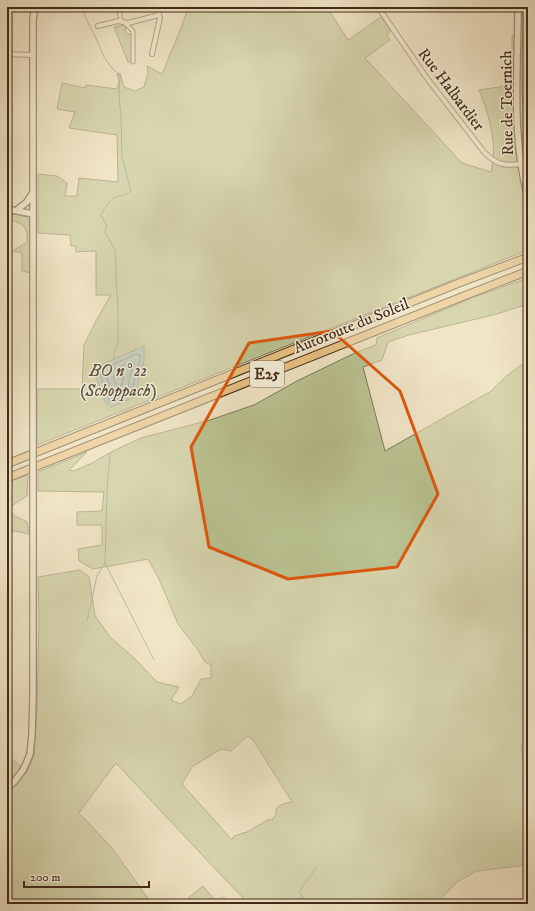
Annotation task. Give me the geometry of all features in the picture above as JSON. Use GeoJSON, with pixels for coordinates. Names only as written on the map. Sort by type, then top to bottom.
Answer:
{"type":"FeatureCollection","features":[{"type":"Feature","properties":{"kind":"highway","name":"Autoroute du Soleil"},"geometry":{"type":"LineString","coordinates":[[7,464],[528,257]]}},
{"type":"Feature","properties":{"kind":"highway","name":"Autoroute du Soleil"},"geometry":{"type":"LineString","coordinates":[[7,478],[528,271]]}},
{"type":"Feature","properties":{"kind":"main road"},"geometry":{"type":"LineString","coordinates":[[7,788],[14,782],[26,764],[30,754],[32,740],[33,19],[35,7]]}},
{"type":"Feature","properties":{"kind":"main road","name":"Rue de Toernich"},"geometry":{"type":"LineString","coordinates":[[518,7],[517,126],[521,164],[528,197]]}},
{"type":"Feature","properties":{"kind":"main road"},"geometry":{"type":"LineString","coordinates":[[19,208],[26,203],[33,192]]}},
{"type":"Feature","properties":{"kind":"main road"},"geometry":{"type":"LineString","coordinates":[[7,209],[19,208],[33,212]]}},
{"type":"Feature","properties":{"kind":"main road"},"geometry":{"type":"LineString","coordinates":[[7,209],[33,212]]}},
{"type":"Feature","properties":{"kind":"street"},"geometry":{"type":"LineString","coordinates":[[118,7],[121,20],[133,31],[133,62]]}},
{"type":"Feature","properties":{"kind":"street"},"geometry":{"type":"LineString","coordinates":[[152,54],[160,18],[158,7]]}},
{"type":"Feature","properties":{"kind":"street","name":"Rue Halbardier"},"geometry":{"type":"LineString","coordinates":[[378,7],[426,77],[484,152],[491,159],[497,162],[507,165],[521,164]]}},
{"type":"Feature","properties":{"kind":"street"},"geometry":{"type":"LineString","coordinates":[[98,26],[118,21],[128,23],[159,15]]}},
{"type":"Feature","properties":{"kind":"street"},"geometry":{"type":"LineString","coordinates":[[7,54],[33,55]]}},
{"type":"Feature","properties":{"kind":"highlighted area"},"geometry":{"type":"Polygon","coordinates":[[[332,331],[400,391],[438,494],[397,567],[288,579],[209,547],[191,447],[249,343],[332,331]]]}},
{"type":"Feature","properties":{"kind":"green space"},"geometry":{"type":"Polygon","coordinates":[[[176,7],[327,7],[348,40],[381,17],[389,28],[390,32],[387,35],[390,40],[365,58],[462,163],[491,172],[493,161],[493,140],[486,109],[479,90],[512,85],[512,36],[528,31],[528,36],[522,39],[521,75],[522,99],[528,135],[528,250],[37,445],[37,389],[82,389],[84,345],[111,295],[96,295],[96,251],[76,252],[75,246],[71,246],[70,235],[38,233],[38,174],[57,176],[67,183],[65,196],[77,196],[79,178],[118,182],[117,135],[69,128],[75,112],[57,109],[62,83],[85,88],[86,85],[117,89],[119,81],[117,74],[120,73],[124,87],[135,91],[144,87],[148,73],[147,66],[162,74],[181,28],[187,11],[176,7]]]}},
{"type":"Feature","properties":{"kind":"green space"},"geometry":{"type":"Polygon","coordinates":[[[125,25],[126,34],[133,34],[133,62],[128,62],[114,27],[125,25]]]}},
{"type":"Feature","properties":{"kind":"green space"},"geometry":{"type":"Polygon","coordinates":[[[7,214],[26,217],[30,222],[30,273],[22,271],[22,253],[13,251],[27,242],[25,229],[17,222],[7,219],[7,214]]]}},
{"type":"Feature","properties":{"kind":"green space"},"geometry":{"type":"Polygon","coordinates":[[[528,278],[528,304],[493,315],[409,335],[388,342],[382,360],[363,367],[385,451],[493,390],[510,373],[528,361],[528,748],[521,745],[528,779],[528,865],[477,871],[457,882],[436,904],[249,904],[116,763],[79,813],[112,848],[152,904],[7,904],[7,790],[17,784],[27,771],[34,755],[37,711],[39,619],[38,577],[80,570],[89,577],[95,616],[111,638],[134,658],[157,682],[179,687],[171,700],[181,704],[192,696],[201,679],[211,678],[211,665],[205,662],[198,650],[178,624],[159,579],[148,559],[93,569],[79,561],[78,549],[102,545],[102,525],[77,525],[77,512],[102,511],[104,492],[38,491],[38,472],[87,452],[69,470],[74,471],[141,438],[210,420],[254,405],[297,381],[357,352],[376,345],[377,338],[474,297],[528,278]],[[248,736],[231,751],[221,749],[192,767],[182,784],[232,840],[234,836],[247,832],[269,819],[272,820],[278,807],[292,802],[253,740],[248,736]]]}},
{"type":"Feature","properties":{"kind":"green space"},"geometry":{"type":"Polygon","coordinates":[[[28,475],[27,496],[7,509],[7,482],[28,475]]]}},
{"type":"Feature","properties":{"kind":"green space"},"geometry":{"type":"Polygon","coordinates":[[[7,509],[15,516],[27,522],[29,534],[7,531],[7,509]]]}},
{"type":"Feature","properties":{"kind":"green space"},"geometry":{"type":"Polygon","coordinates":[[[8,756],[22,767],[7,783],[7,757],[8,756]]]}},
{"type":"Feature","properties":{"kind":"green space"},"geometry":{"type":"Polygon","coordinates":[[[203,886],[218,904],[181,904],[203,886]]]}},
{"type":"Feature","properties":{"kind":"water","name":"BO n° 22 (Schoppach)"},"geometry":{"type":"Polygon","coordinates":[[[144,346],[144,361],[139,377],[136,396],[111,407],[106,403],[95,374],[103,364],[144,346]]]}},
{"type":"Feature","properties":{"kind":"waterway"},"geometry":{"type":"LineString","coordinates":[[83,11],[104,57],[120,76],[119,95],[122,157],[131,191],[110,201],[101,215],[107,226],[105,232],[115,250],[118,342],[114,360]]}},
{"type":"Feature","properties":{"kind":"waterway"},"geometry":{"type":"LineString","coordinates":[[87,621],[97,576],[105,563],[107,491],[110,453]]}},
{"type":"Feature","properties":{"kind":"waterway"},"geometry":{"type":"LineString","coordinates":[[105,563],[154,660]]}},
{"type":"Feature","properties":{"kind":"waterway"},"geometry":{"type":"LineString","coordinates":[[295,904],[294,901],[302,896],[299,892],[317,866]]}},
{"type":"Feature","properties":{"kind":"waterway"},"geometry":{"type":"LineString","coordinates":[[302,896],[304,900]]}},
{"type":"Feature","properties":{"kind":"waterway"},"geometry":{"type":"LineString","coordinates":[[213,904],[223,897],[234,904]]}}]}
